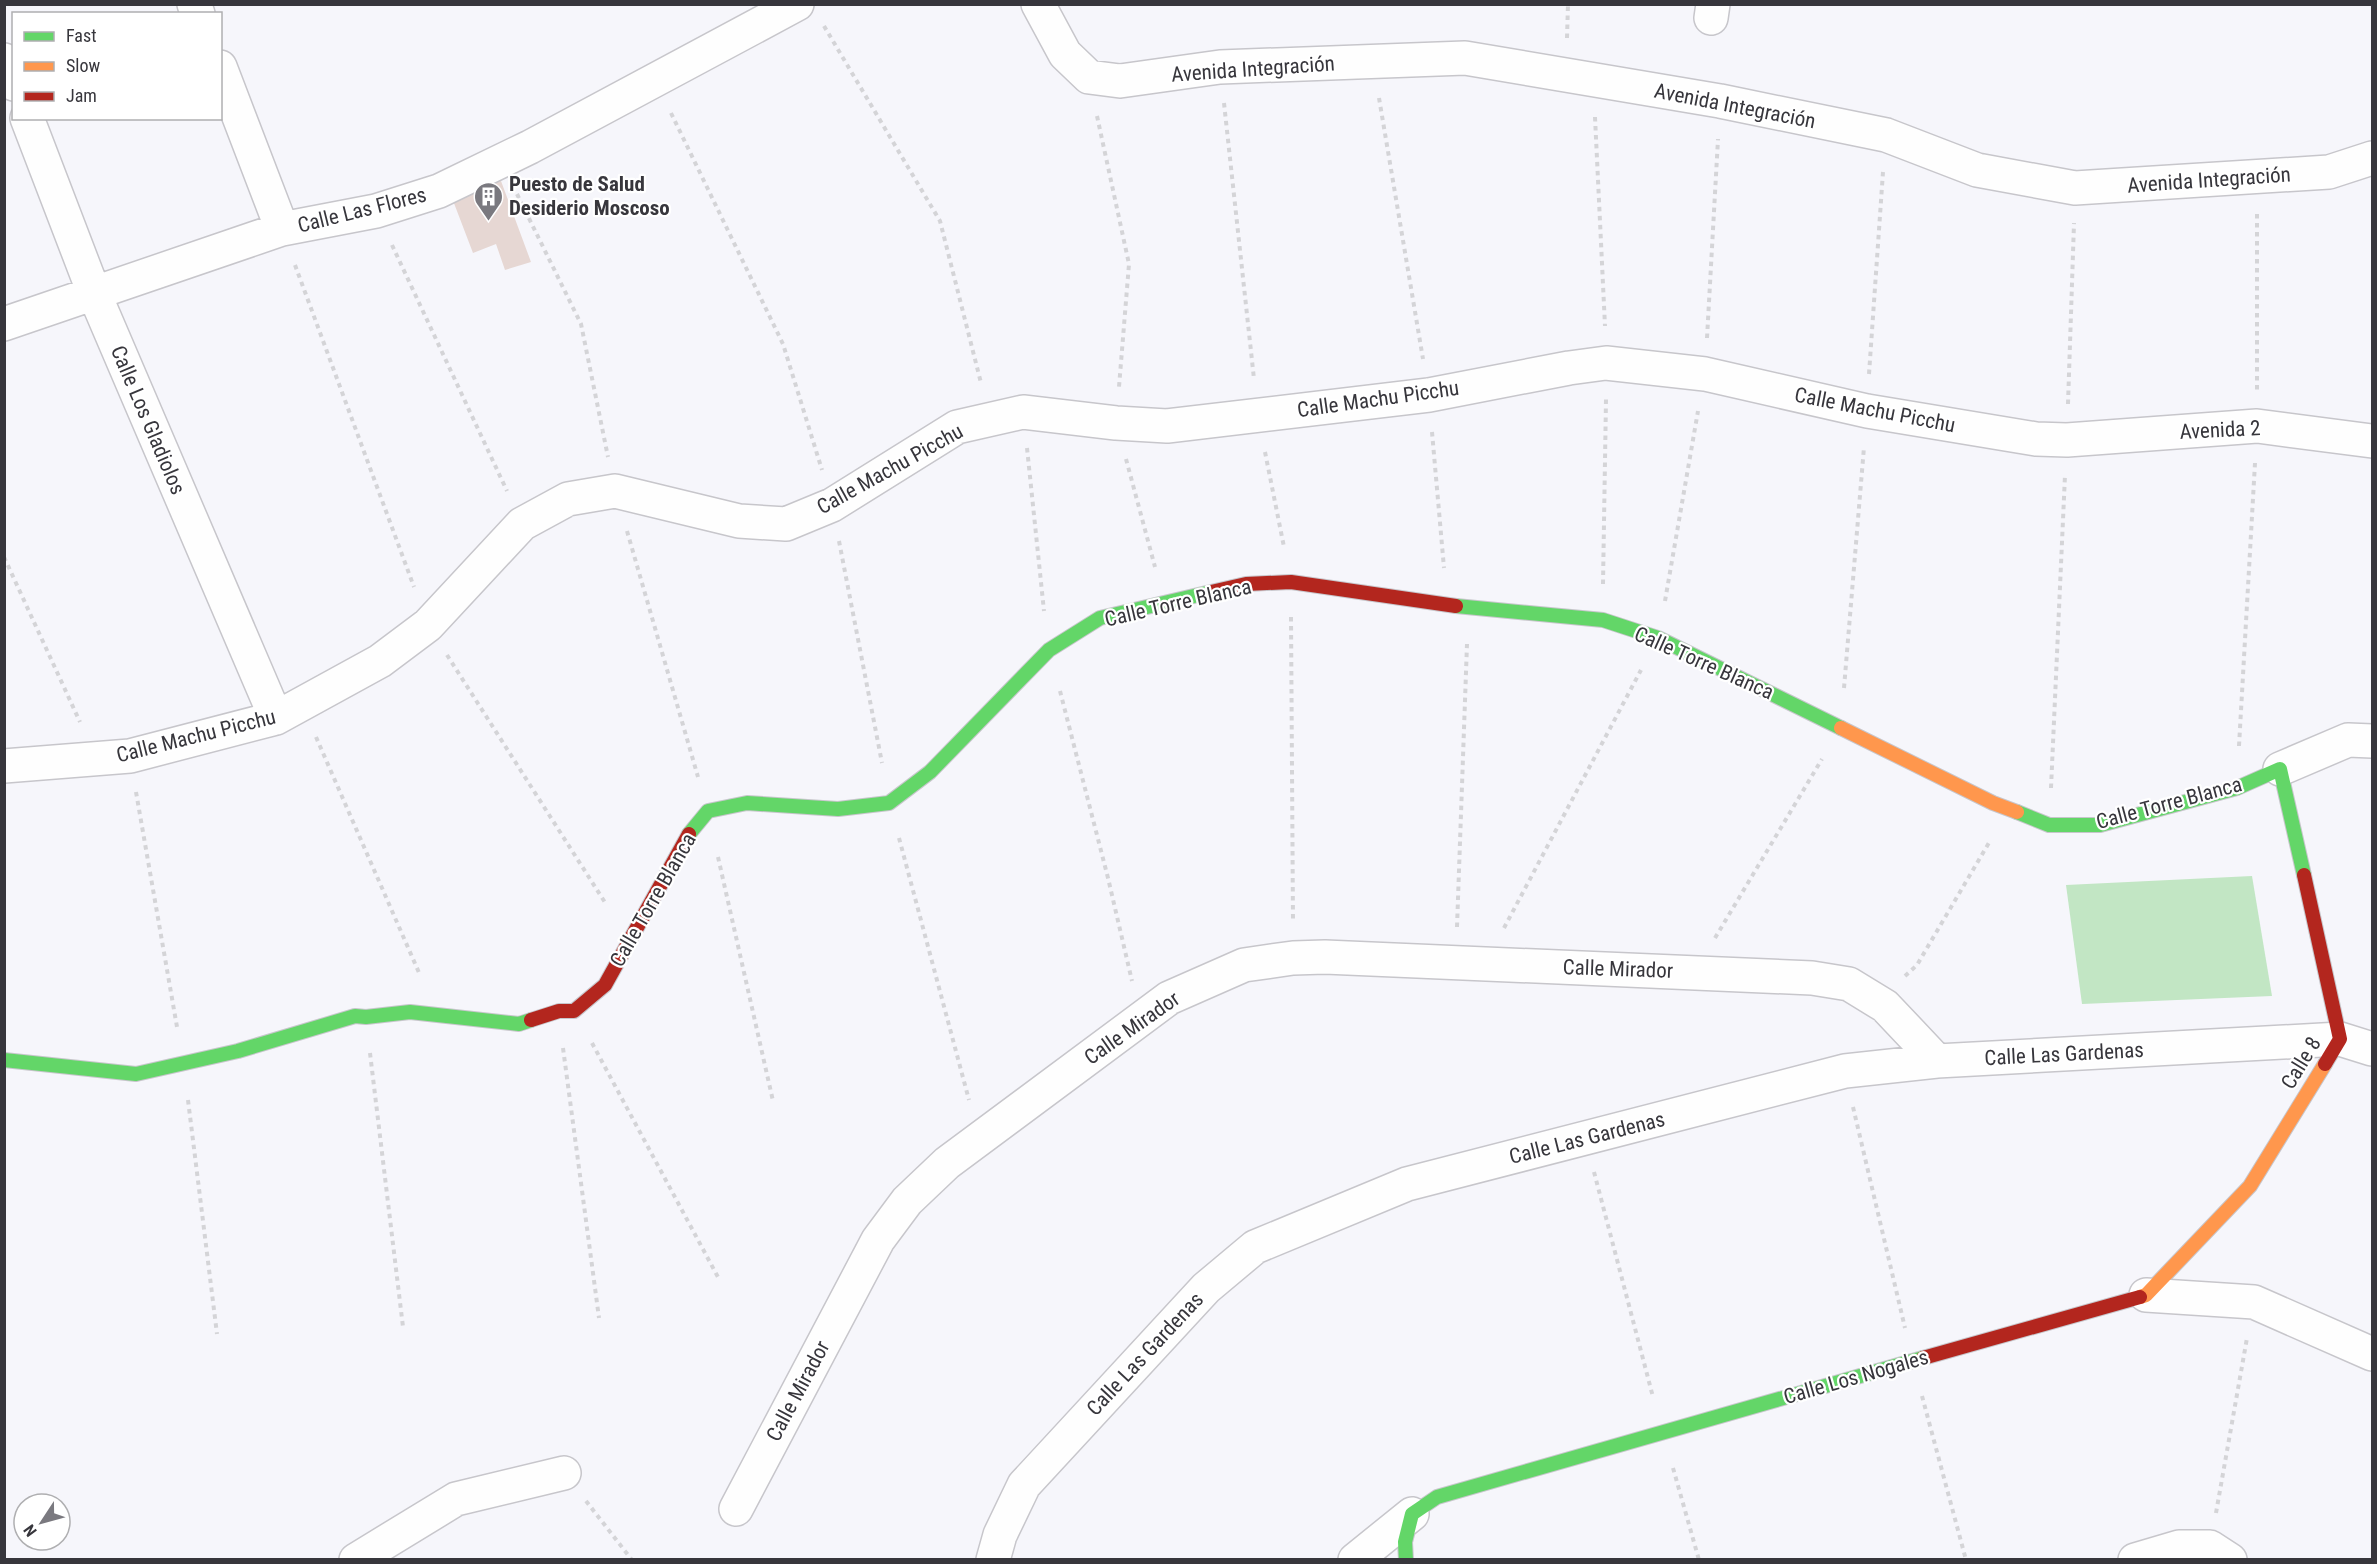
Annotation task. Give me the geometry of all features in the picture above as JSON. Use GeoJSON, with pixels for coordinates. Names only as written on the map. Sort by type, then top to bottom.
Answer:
{"type":"FeatureCollection","features":[{"type":"Feature","properties":{"kind":"street","name":"Calle Las Flores"},"geometry":{"type":"LineString","coordinates":[[4,324],[282,229],[376,211],[439,191],[501,161],[797,4]]}},
{"type":"Feature","properties":{"kind":"street"},"geometry":{"type":"LineString","coordinates":[[1038,4],[1065,54],[1089,77]]}},
{"type":"Feature","properties":{"kind":"street","name":"Avenida Integración"},"geometry":{"type":"LineString","coordinates":[[1089,77],[1120,81],[1220,67],[1465,57],[1720,101],[1886,135],[1977,170],[2075,188],[2329,172],[2373,158]]}},
{"type":"Feature","properties":{"kind":"street"},"geometry":{"type":"LineString","coordinates":[[4,60],[12,79]]}},
{"type":"Feature","properties":{"kind":"street"},"geometry":{"type":"LineString","coordinates":[[222,72],[282,229]]}},
{"type":"Feature","properties":{"kind":"street","name":"Calle Los Gladiolos"},"geometry":{"type":"LineString","coordinates":[[28,120],[94,293],[289,711]]}},
{"type":"Feature","properties":{"kind":"street","name":"Calle Machu Picchu"},"geometry":{"type":"LineString","coordinates":[[4,766],[130,756],[289,711],[380,660],[428,625],[522,524],[568,499],[615,491],[739,521],[786,524],[832,505],[957,427],[1023,412],[1116,423],[1167,426],[1429,395],[1606,363],[1705,374],[1867,411],[2036,439],[2067,440]]}},
{"type":"Feature","properties":{"kind":"street","name":"Avenida 2"},"geometry":{"type":"LineString","coordinates":[[2067,440],[2257,426],[2373,441]]}},
{"type":"Feature","properties":{"kind":"street","name":"Calle Torre Blanca"},"geometry":{"type":"LineString","coordinates":[[574,1011],[604,985],[686,837],[708,811],[747,804],[837,809],[889,803],[930,772],[1049,650],[1101,618],[1245,584],[1291,582],[1447,605],[1603,620],[1658,638],[2008,809],[2049,825],[2100,825],[2237,788],[2348,740],[2373,741]]}},
{"type":"Feature","properties":{"kind":"street","name":"Calle 8"},"geometry":{"type":"LineString","coordinates":[[2146,1295],[2250,1186],[2340,1039],[2280,768]]}},
{"type":"Feature","properties":{"kind":"street","name":"Calle Mirador"},"geometry":{"type":"LineString","coordinates":[[736,1509],[878,1240],[907,1201],[947,1162],[1169,998],[1244,965],[1293,958],[1325,957],[1812,978],[1850,984],[1877,1000],[1886,1006],[1937,1061]]}},
{"type":"Feature","properties":{"kind":"street"},"geometry":{"type":"LineString","coordinates":[[4,1060],[136,1074],[238,1051],[355,1016],[410,1012],[519,1024],[559,1011],[574,1011]]}},
{"type":"Feature","properties":{"kind":"street","name":"Calle Las Gardenas"},"geometry":{"type":"LineString","coordinates":[[993,1560],[1000,1535],[1024,1485],[1206,1288],[1255,1247],[1407,1184],[1845,1071],[1937,1061],[2340,1039],[2373,1049]]}},
{"type":"Feature","properties":{"kind":"street","name":"Calle Los Nogales"},"geometry":{"type":"LineString","coordinates":[[1355,1560],[1437,1497],[2146,1295],[2254,1302],[2373,1354]]}},
{"type":"Feature","properties":{"kind":"street"},"geometry":{"type":"LineString","coordinates":[[356,1560],[456,1499],[564,1473]]}},
{"type":"Feature","properties":{"kind":"street"},"geometry":{"type":"LineString","coordinates":[[1406,1560],[1405,1542],[1412,1514]]}},
{"type":"Feature","properties":{"kind":"street"},"geometry":{"type":"LineString","coordinates":[[2135,1560],[2178,1547],[2220,1553]]}},
{"type":"Feature","properties":{"kind":"path"},"geometry":{"type":"LineString","coordinates":[[823,25],[940,221],[991,419]]}},
{"type":"Feature","properties":{"kind":"path"},"geometry":{"type":"LineString","coordinates":[[1372,61],[1429,395],[1447,605]]}},
{"type":"Feature","properties":{"kind":"path"},"geometry":{"type":"LineString","coordinates":[[1220,67],[1258,415],[1291,582],[1293,958]]}},
{"type":"Feature","properties":{"kind":"path"},"geometry":{"type":"LineString","coordinates":[[1089,77],[1129,264],[1116,423],[1165,603]]}},
{"type":"Feature","properties":{"kind":"path"},"geometry":{"type":"LineString","coordinates":[[655,80],[783,344],[832,505]]}},
{"type":"Feature","properties":{"kind":"path"},"geometry":{"type":"LineString","coordinates":[[1694,973],[1841,727],[1867,411],[1886,135]]}},
{"type":"Feature","properties":{"kind":"path"},"geometry":{"type":"LineString","coordinates":[[501,161],[581,324],[615,491]]}},
{"type":"Feature","properties":{"kind":"path"},"geometry":{"type":"LineString","coordinates":[[2237,788],[2257,426],[2257,177]]}},
{"type":"Feature","properties":{"kind":"path"},"geometry":{"type":"LineString","coordinates":[[2049,825],[2067,440],[2075,188]]}},
{"type":"Feature","properties":{"kind":"path"},"geometry":{"type":"LineString","coordinates":[[376,211],[522,524]]}},
{"type":"Feature","properties":{"kind":"path"},"geometry":{"type":"LineString","coordinates":[[1023,412],[1049,650],[1108,878],[1140,1020]]}},
{"type":"Feature","properties":{"kind":"path"},"geometry":{"type":"LineString","coordinates":[[4,556],[96,759]]}},
{"type":"Feature","properties":{"kind":"path"},"geometry":{"type":"LineString","coordinates":[[1469,607],[1471,964]]}},
{"type":"Feature","properties":{"kind":"path"},"geometry":{"type":"LineString","coordinates":[[1471,964],[1658,638]]}},
{"type":"Feature","properties":{"kind":"path"},"geometry":{"type":"LineString","coordinates":[[289,711],[437,1014]]}},
{"type":"Feature","properties":{"kind":"path"},"geometry":{"type":"LineString","coordinates":[[130,756],[183,1064],[217,1334]]}},
{"type":"Feature","properties":{"kind":"path"},"geometry":{"type":"LineString","coordinates":[[1877,1000],[1917,965],[2008,809]]}},
{"type":"Feature","properties":{"kind":"path"},"geometry":{"type":"LineString","coordinates":[[559,1011],[599,1318]]}},
{"type":"Feature","properties":{"kind":"path"},"geometry":{"type":"LineString","coordinates":[[574,1011],[719,1279]]}},
{"type":"Feature","properties":{"kind":"path"},"geometry":{"type":"LineString","coordinates":[[366,1017],[403,1327]]}},
{"type":"Feature","properties":{"kind":"path"},"geometry":{"type":"LineString","coordinates":[[1845,1071],[1913,1361],[1966,1560]]}},
{"type":"Feature","properties":{"kind":"path"},"geometry":{"type":"LineString","coordinates":[[1585,1138],[1699,1560]]}},
{"type":"Feature","properties":{"kind":"path"},"geometry":{"type":"LineString","coordinates":[[2220,1553],[2254,1302]]}},
{"type":"Feature","properties":{"kind":"path"},"geometry":{"type":"LineString","coordinates":[[564,1473],[632,1560]]}},
{"type":"Feature","properties":{"kind":"green space"},"geometry":{"type":"Polygon","coordinates":[[[2252,876],[2272,996],[2082,1004],[2066,885],[2252,876]]]}},
{"type":"Feature","properties":{"kind":"building","name":"Puesto de Salud Desiderio Moscoso"},"geometry":{"type":"Polygon","coordinates":[[[501,181],[531,262],[505,270],[496,244],[473,253],[452,198],[501,181]]]}},
{"type":"Feature","properties":{"kind":"traffic: fast"},"geometry":{"type":"LineString","coordinates":[[689,834],[708,811],[747,803],[838,809],[889,803],[930,772],[1049,650],[1100,618],[1211,592]]}},
{"type":"Feature","properties":{"kind":"traffic: fast"},"geometry":{"type":"LineString","coordinates":[[1456,606],[1603,620],[1658,638],[1841,728]]}},
{"type":"Feature","properties":{"kind":"traffic: fast"},"geometry":{"type":"LineString","coordinates":[[2017,812],[2049,825],[2100,825],[2237,788],[2280,769],[2304,875]]}},
{"type":"Feature","properties":{"kind":"traffic: fast"},"geometry":{"type":"LineString","coordinates":[[4,1060],[136,1074],[238,1051],[355,1016],[410,1012],[519,1024],[531,1020]]}},
{"type":"Feature","properties":{"kind":"traffic: fast"},"geometry":{"type":"LineString","coordinates":[[1406,1560],[1405,1542],[1412,1514],[1437,1497],[1923,1358]]}},
{"type":"Feature","properties":{"kind":"traffic: slow"},"geometry":{"type":"LineString","coordinates":[[1841,728],[1993,803],[2017,812]]}},
{"type":"Feature","properties":{"kind":"traffic: slow"},"geometry":{"type":"LineString","coordinates":[[2140,1297],[2146,1295],[2250,1186],[2325,1064]]}},
{"type":"Feature","properties":{"kind":"traffic: jam"},"geometry":{"type":"LineString","coordinates":[[1211,592],[1246,584],[1291,582],[1456,606]]}},
{"type":"Feature","properties":{"kind":"traffic: jam"},"geometry":{"type":"LineString","coordinates":[[531,1020],[559,1011],[574,1011],[605,985],[689,834]]}},
{"type":"Feature","properties":{"kind":"traffic: jam"},"geometry":{"type":"LineString","coordinates":[[2304,875],[2340,1039],[2325,1064]]}},
{"type":"Feature","properties":{"kind":"traffic: jam"},"geometry":{"type":"LineString","coordinates":[[1923,1358],[2140,1297]]}},
{"type":"Feature","properties":{"kind":"place","name":"Puesto de Salud Desiderio Moscoso"},"geometry":{"type":"Point","coordinates":[488,222]}}]}
